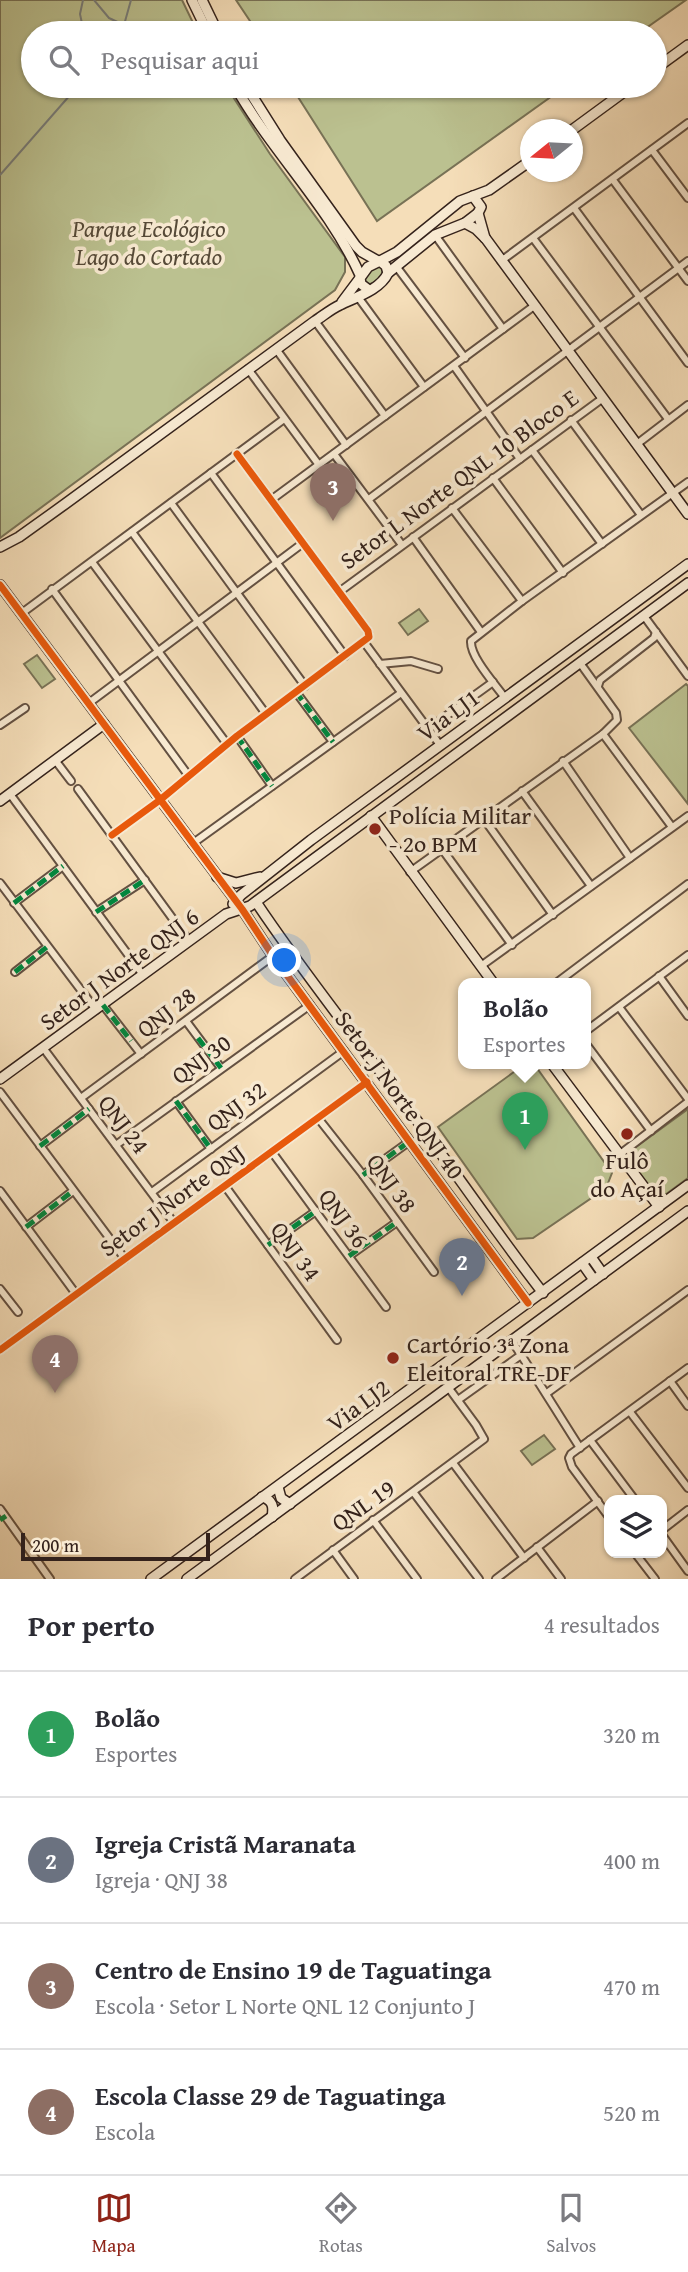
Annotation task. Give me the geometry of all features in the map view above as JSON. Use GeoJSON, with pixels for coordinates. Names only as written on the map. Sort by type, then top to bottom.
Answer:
{"type":"FeatureCollection","features":[{"type":"Feature","properties":{"kind":"main road"},"geometry":{"type":"LineString","coordinates":[[192,0],[202,21]]}},
{"type":"Feature","properties":{"kind":"main road"},"geometry":{"type":"LineString","coordinates":[[202,0],[212,21]]}},
{"type":"Feature","properties":{"kind":"main road"},"geometry":{"type":"LineString","coordinates":[[667,60],[688,45]]}},
{"type":"Feature","properties":{"kind":"main road"},"geometry":{"type":"LineString","coordinates":[[243,98],[343,241],[360,276],[361,284],[369,290]]}},
{"type":"Feature","properties":{"kind":"main road"},"geometry":{"type":"LineString","coordinates":[[254,98],[280,140],[356,246],[386,266],[388,273]]}},
{"type":"Feature","properties":{"kind":"main road"},"geometry":{"type":"LineString","coordinates":[[583,122],[616,98]]}},
{"type":"Feature","properties":{"kind":"main road"},"geometry":{"type":"LineString","coordinates":[[339,305],[351,293],[368,267],[397,252],[460,201],[489,190],[520,169]]}},
{"type":"Feature","properties":{"kind":"main road"},"geometry":{"type":"LineString","coordinates":[[0,555],[19,537],[315,321],[382,282],[388,273],[435,235],[462,224],[480,210],[501,183]]}},
{"type":"Feature","properties":{"kind":"main road"},"geometry":{"type":"LineString","coordinates":[[473,196],[480,210],[486,239]]}},
{"type":"Feature","properties":{"kind":"main road"},"geometry":{"type":"LineString","coordinates":[[451,210],[452,219],[476,229],[486,239],[688,514]]}},
{"type":"Feature","properties":{"kind":"main road"},"geometry":{"type":"LineString","coordinates":[[0,547],[19,537]]}},
{"type":"Feature","properties":{"kind":"main road","name":"Via LJ1"},"geometry":{"type":"LineString","coordinates":[[238,905],[267,874],[311,839],[688,564]]}},
{"type":"Feature","properties":{"kind":"main road","name":"Via LJ1"},"geometry":{"type":"LineString","coordinates":[[238,905],[256,902],[688,583]]}},
{"type":"Feature","properties":{"kind":"main road","name":"Setor J Norte QNJ 40"},"geometry":{"type":"LineString","coordinates":[[0,585],[238,905],[528,1303]]}},
{"type":"Feature","properties":{"kind":"main road"},"geometry":{"type":"LineString","coordinates":[[547,668],[545,680],[551,684]]}},
{"type":"Feature","properties":{"kind":"main road"},"geometry":{"type":"LineString","coordinates":[[529,681],[538,691],[536,695]]}},
{"type":"Feature","properties":{"kind":"main road"},"geometry":{"type":"LineString","coordinates":[[0,801],[104,724]]}},
{"type":"Feature","properties":{"kind":"main road"},"geometry":{"type":"LineString","coordinates":[[418,761],[425,763],[427,776]]}},
{"type":"Feature","properties":{"kind":"main road"},"geometry":{"type":"LineString","coordinates":[[371,816],[490,978]]}},
{"type":"Feature","properties":{"kind":"main road"},"geometry":{"type":"LineString","coordinates":[[311,839],[314,852],[318,855],[321,853]]}},
{"type":"Feature","properties":{"kind":"main road"},"geometry":{"type":"LineString","coordinates":[[215,876],[243,883],[267,874]]}},
{"type":"Feature","properties":{"kind":"main road"},"geometry":{"type":"LineString","coordinates":[[256,902],[281,940],[543,1293]]}},
{"type":"Feature","properties":{"kind":"main road","name":"Setor J Norte QNJ 6"},"geometry":{"type":"LineString","coordinates":[[0,1079],[238,905]]}},
{"type":"Feature","properties":{"kind":"main road"},"geometry":{"type":"LineString","coordinates":[[271,953],[271,943],[281,940]]}},
{"type":"Feature","properties":{"kind":"main road"},"geometry":{"type":"LineString","coordinates":[[347,1055],[360,1059],[365,1051]]}},
{"type":"Feature","properties":{"kind":"main road"},"geometry":{"type":"LineString","coordinates":[[364,1078],[365,1065],[373,1062]]}},
{"type":"Feature","properties":{"kind":"main road"},"geometry":{"type":"LineString","coordinates":[[556,1069],[659,1207]]}},
{"type":"Feature","properties":{"kind":"main road","name":"Via LJ2"},"geometry":{"type":"LineString","coordinates":[[151,1579],[688,1185]]}},
{"type":"Feature","properties":{"kind":"main road","name":"Via LJ2"},"geometry":{"type":"LineString","coordinates":[[187,1579],[688,1212]]}},
{"type":"Feature","properties":{"kind":"main road"},"geometry":{"type":"LineString","coordinates":[[476,1233],[491,1224]]}},
{"type":"Feature","properties":{"kind":"main road"},"geometry":{"type":"LineString","coordinates":[[502,1268],[512,1266],[517,1259]]}},
{"type":"Feature","properties":{"kind":"main road"},"geometry":{"type":"LineString","coordinates":[[586,1260],[598,1277]]}},
{"type":"Feature","properties":{"kind":"main road"},"geometry":{"type":"LineString","coordinates":[[278,1488],[281,1498],[290,1504]]}},
{"type":"Feature","properties":{"kind":"main road"},"geometry":{"type":"LineString","coordinates":[[262,1497],[272,1505],[272,1517]]}},
{"type":"Feature","properties":{"kind":"street"},"geometry":{"type":"LineString","coordinates":[[501,261],[688,123]]}},
{"type":"Feature","properties":{"kind":"street"},"geometry":{"type":"LineString","coordinates":[[652,150],[688,198]]}},
{"type":"Feature","properties":{"kind":"street"},"geometry":{"type":"LineString","coordinates":[[613,180],[688,281]]}},
{"type":"Feature","properties":{"kind":"street"},"geometry":{"type":"LineString","coordinates":[[574,208],[688,363]]}},
{"type":"Feature","properties":{"kind":"street"},"geometry":{"type":"LineString","coordinates":[[435,235],[503,329]]}},
{"type":"Feature","properties":{"kind":"street"},"geometry":{"type":"LineString","coordinates":[[533,238],[668,419]]}},
{"type":"Feature","properties":{"kind":"street","name":"Setor L Norte QNL 10 Bloco E"},"geometry":{"type":"LineString","coordinates":[[369,499],[688,261]]}},
{"type":"Feature","properties":{"kind":"street"},"geometry":{"type":"LineString","coordinates":[[396,266],[465,358]]}},
{"type":"Feature","properties":{"kind":"street"},"geometry":{"type":"LineString","coordinates":[[358,297],[424,387]]}},
{"type":"Feature","properties":{"kind":"street"},"geometry":{"type":"LineString","coordinates":[[271,500],[534,306]]}},
{"type":"Feature","properties":{"kind":"street"},"geometry":{"type":"LineString","coordinates":[[315,321],[385,416]]}},
{"type":"Feature","properties":{"kind":"street"},"geometry":{"type":"LineString","coordinates":[[276,349],[346,444]]}},
{"type":"Feature","properties":{"kind":"street"},"geometry":{"type":"LineString","coordinates":[[454,366],[520,459]]}},
{"type":"Feature","properties":{"kind":"street"},"geometry":{"type":"LineString","coordinates":[[248,369],[319,465]]}},
{"type":"Feature","properties":{"kind":"street","name":"Setor L Norte QNL 10 Bloco E"},"geometry":{"type":"LineString","coordinates":[[339,592],[603,398]]}},
{"type":"Feature","properties":{"kind":"street"},"geometry":{"type":"LineString","coordinates":[[637,444],[688,405]]}},
{"type":"Feature","properties":{"kind":"street"},"geometry":{"type":"LineString","coordinates":[[22,613],[284,419]]}},
{"type":"Feature","properties":{"kind":"street"},"geometry":{"type":"LineString","coordinates":[[571,420],[641,515]]}},
{"type":"Feature","properties":{"kind":"street"},"geometry":{"type":"LineString","coordinates":[[532,450],[602,544]]}},
{"type":"Feature","properties":{"kind":"street"},"geometry":{"type":"LineString","coordinates":[[237,454],[368,631],[366,641],[380,664],[440,745]]}},
{"type":"Feature","properties":{"kind":"street"},"geometry":{"type":"LineString","coordinates":[[334,454],[402,545]]}},
{"type":"Feature","properties":{"kind":"street"},"geometry":{"type":"LineString","coordinates":[[211,473],[345,656]]}},
{"type":"Feature","properties":{"kind":"street"},"geometry":{"type":"LineString","coordinates":[[493,478],[562,573]]}},
{"type":"Feature","properties":{"kind":"street"},"geometry":{"type":"LineString","coordinates":[[505,698],[474,654],[471,641],[522,601],[688,482]]}},
{"type":"Feature","properties":{"kind":"street"},"geometry":{"type":"LineString","coordinates":[[171,503],[305,686]]}},
{"type":"Feature","properties":{"kind":"street"},"geometry":{"type":"LineString","coordinates":[[452,508],[522,601]]}},
{"type":"Feature","properties":{"kind":"street"},"geometry":{"type":"LineString","coordinates":[[132,532],[266,714]]}},
{"type":"Feature","properties":{"kind":"street"},"geometry":{"type":"LineString","coordinates":[[412,537],[481,632]]}},
{"type":"Feature","properties":{"kind":"street"},"geometry":{"type":"LineString","coordinates":[[89,703],[303,543]]}},
{"type":"Feature","properties":{"kind":"street"},"geometry":{"type":"LineString","coordinates":[[92,562],[227,744]]}},
{"type":"Feature","properties":{"kind":"street"},"geometry":{"type":"LineString","coordinates":[[52,589],[188,775]]}},
{"type":"Feature","properties":{"kind":"street"},"geometry":{"type":"LineString","coordinates":[[644,616],[687,672]]}},
{"type":"Feature","properties":{"kind":"street"},"geometry":{"type":"LineString","coordinates":[[597,682],[657,636]]}},
{"type":"Feature","properties":{"kind":"street"},"geometry":{"type":"LineString","coordinates":[[112,835],[160,800],[237,736],[366,641]]}},
{"type":"Feature","properties":{"kind":"street"},"geometry":{"type":"LineString","coordinates":[[380,664],[411,661],[438,670]]}},
{"type":"Feature","properties":{"kind":"street"},"geometry":{"type":"LineString","coordinates":[[410,872],[614,724],[617,717],[597,682],[580,663]]}},
{"type":"Feature","properties":{"kind":"street"},"geometry":{"type":"LineString","coordinates":[[428,729],[494,682]]}},
{"type":"Feature","properties":{"kind":"street"},"geometry":{"type":"LineString","coordinates":[[296,692],[333,742]]}},
{"type":"Feature","properties":{"kind":"street"},"geometry":{"type":"LineString","coordinates":[[192,844],[401,693]]}},
{"type":"Feature","properties":{"kind":"street"},"geometry":{"type":"LineString","coordinates":[[0,725],[25,708]]}},
{"type":"Feature","properties":{"kind":"street"},"geometry":{"type":"LineString","coordinates":[[603,734],[672,827]]}},
{"type":"Feature","properties":{"kind":"street"},"geometry":{"type":"LineString","coordinates":[[237,736],[272,786]]}},
{"type":"Feature","properties":{"kind":"street"},"geometry":{"type":"LineString","coordinates":[[55,760],[71,781]]}},
{"type":"Feature","properties":{"kind":"street"},"geometry":{"type":"LineString","coordinates":[[563,761],[629,858]]}},
{"type":"Feature","properties":{"kind":"street"},"geometry":{"type":"LineString","coordinates":[[78,789],[189,941]]}},
{"type":"Feature","properties":{"kind":"street"},"geometry":{"type":"LineString","coordinates":[[522,790],[592,886]]}},
{"type":"Feature","properties":{"kind":"street"},"geometry":{"type":"LineString","coordinates":[[10,794],[143,975]]}},
{"type":"Feature","properties":{"kind":"street"},"geometry":{"type":"LineString","coordinates":[[481,966],[687,817]]}},
{"type":"Feature","properties":{"kind":"street"},"geometry":{"type":"LineString","coordinates":[[484,818],[552,915]]}},
{"type":"Feature","properties":{"kind":"street"},"geometry":{"type":"LineString","coordinates":[[442,849],[512,945]]}},
{"type":"Feature","properties":{"kind":"street"},"geometry":{"type":"LineString","coordinates":[[14,903],[63,866]]}},
{"type":"Feature","properties":{"kind":"street"},"geometry":{"type":"LineString","coordinates":[[96,912],[145,880]]}},
{"type":"Feature","properties":{"kind":"street"},"geometry":{"type":"LineString","coordinates":[[0,883],[47,947],[141,1054]]}},
{"type":"Feature","properties":{"kind":"street"},"geometry":{"type":"LineString","coordinates":[[563,978],[688,884]]}},
{"type":"Feature","properties":{"kind":"street"},"geometry":{"type":"LineString","coordinates":[[15,972],[47,947]]}},
{"type":"Feature","properties":{"kind":"street","name":"QNJ 28"},"geometry":{"type":"LineString","coordinates":[[81,1098],[186,1021],[271,953]]}},
{"type":"Feature","properties":{"kind":"street"},"geometry":{"type":"LineString","coordinates":[[591,1027],[688,955]]}},
{"type":"Feature","properties":{"kind":"street"},"geometry":{"type":"LineString","coordinates":[[659,976],[688,1016]]}},
{"type":"Feature","properties":{"kind":"street","name":"QNJ 30"},"geometry":{"type":"LineString","coordinates":[[116,1145],[310,1005]]}},
{"type":"Feature","properties":{"kind":"street"},"geometry":{"type":"LineString","coordinates":[[619,1007],[688,1100],[619,1155]]}},
{"type":"Feature","properties":{"kind":"street"},"geometry":{"type":"LineString","coordinates":[[186,1021],[221,1068]]}},
{"type":"Feature","properties":{"kind":"street","name":"QNJ 24"},"geometry":{"type":"LineString","coordinates":[[44,1049],[174,1223]]}},
{"type":"Feature","properties":{"kind":"street"},"geometry":{"type":"LineString","coordinates":[[591,1051],[651,1131]]}},
{"type":"Feature","properties":{"kind":"street","name":"QNJ 32"},"geometry":{"type":"LineString","coordinates":[[152,1192],[347,1055]]}},
{"type":"Feature","properties":{"kind":"street","name":"Setor J Norte QNJ"},"geometry":{"type":"LineString","coordinates":[[0,1350],[318,1118],[364,1078]]}},
{"type":"Feature","properties":{"kind":"street"},"geometry":{"type":"LineString","coordinates":[[0,1092],[125,1259]]}},
{"type":"Feature","properties":{"kind":"street"},"geometry":{"type":"LineString","coordinates":[[176,1101],[211,1149]]}},
{"type":"Feature","properties":{"kind":"street"},"geometry":{"type":"LineString","coordinates":[[40,1146],[89,1110]]}},
{"type":"Feature","properties":{"kind":"street","name":"QNJ 38"},"geometry":{"type":"LineString","coordinates":[[318,1118],[433,1272]]}},
{"type":"Feature","properties":{"kind":"street"},"geometry":{"type":"LineString","coordinates":[[363,1175],[410,1141]]}},
{"type":"Feature","properties":{"kind":"street","name":"QNJ 36"},"geometry":{"type":"LineString","coordinates":[[272,1152],[386,1307]]}},
{"type":"Feature","properties":{"kind":"street","name":"QNJ 34"},"geometry":{"type":"LineString","coordinates":[[225,1186],[337,1340]]}},
{"type":"Feature","properties":{"kind":"street"},"geometry":{"type":"LineString","coordinates":[[0,1191],[76,1294]]}},
{"type":"Feature","properties":{"kind":"street"},"geometry":{"type":"LineString","coordinates":[[26,1227],[73,1191]]}},
{"type":"Feature","properties":{"kind":"street"},"geometry":{"type":"LineString","coordinates":[[268,1245],[316,1211]]}},
{"type":"Feature","properties":{"kind":"street"},"geometry":{"type":"LineString","coordinates":[[349,1256],[397,1222]]}},
{"type":"Feature","properties":{"kind":"street"},"geometry":{"type":"LineString","coordinates":[[0,1289],[18,1312]]}},
{"type":"Feature","properties":{"kind":"street"},"geometry":{"type":"LineString","coordinates":[[547,1393],[688,1290]]}},
{"type":"Feature","properties":{"kind":"street"},"geometry":{"type":"LineString","coordinates":[[512,1341],[580,1448]]}},
{"type":"Feature","properties":{"kind":"street"},"geometry":{"type":"LineString","coordinates":[[448,1387],[458,1400],[521,1355]]}},
{"type":"Feature","properties":{"kind":"street"},"geometry":{"type":"LineString","coordinates":[[604,1510],[569,1462],[571,1454],[688,1367]]}},
{"type":"Feature","properties":{"kind":"street"},"geometry":{"type":"LineString","coordinates":[[670,1381],[688,1406]]}},
{"type":"Feature","properties":{"kind":"street","name":"QNL 19"},"geometry":{"type":"LineString","coordinates":[[295,1579],[484,1439],[458,1400]]}},
{"type":"Feature","properties":{"kind":"street"},"geometry":{"type":"LineString","coordinates":[[630,1412],[688,1488]]}},
{"type":"Feature","properties":{"kind":"street"},"geometry":{"type":"LineString","coordinates":[[590,1440],[631,1495]]}},
{"type":"Feature","properties":{"kind":"street"},"geometry":{"type":"LineString","coordinates":[[453,1463],[524,1558]]}},
{"type":"Feature","properties":{"kind":"street"},"geometry":{"type":"LineString","coordinates":[[414,1493],[479,1579]]}},
{"type":"Feature","properties":{"kind":"street"},"geometry":{"type":"LineString","coordinates":[[496,1579],[598,1501]]}},
{"type":"Feature","properties":{"kind":"street"},"geometry":{"type":"LineString","coordinates":[[0,1509],[3,1518],[46,1578]]}},
{"type":"Feature","properties":{"kind":"street"},"geometry":{"type":"LineString","coordinates":[[667,1529],[688,1510]]}},
{"type":"Feature","properties":{"kind":"street"},"geometry":{"type":"LineString","coordinates":[[373,1521],[417,1579]]}},
{"type":"Feature","properties":{"kind":"street"},"geometry":{"type":"LineString","coordinates":[[667,1540],[688,1571]]}},
{"type":"Feature","properties":{"kind":"street"},"geometry":{"type":"LineString","coordinates":[[537,1547],[561,1579]]}},
{"type":"Feature","properties":{"kind":"street"},"geometry":{"type":"LineString","coordinates":[[333,1550],[354,1579]]}},
{"type":"Feature","properties":{"kind":"street"},"geometry":{"type":"LineString","coordinates":[[639,1558],[655,1579]]}},
{"type":"Feature","properties":{"kind":"green space","name":"Parque Ecológico Lago do Cortado"},"geometry":{"type":"Polygon","coordinates":[[[0,0],[182,0],[192,21],[21,21],[21,98],[234,98],[270,154],[345,257],[345,272],[335,290],[0,538],[0,0]]]}},
{"type":"Feature","properties":{"kind":"green space"},"geometry":{"type":"Polygon","coordinates":[[[236,0],[686,0],[656,21],[250,21],[236,0]]]}},
{"type":"Feature","properties":{"kind":"green space"},"geometry":{"type":"Polygon","coordinates":[[[299,98],[549,98],[377,221],[299,98]]]}},
{"type":"Feature","properties":{"kind":"green space"},"geometry":{"type":"Polygon","coordinates":[[[382,265],[385,274],[367,285],[362,281],[371,268],[382,265]]]}},
{"type":"Feature","properties":{"kind":"green space"},"geometry":{"type":"Polygon","coordinates":[[[419,609],[428,621],[408,635],[399,623],[419,609]]]}},
{"type":"Feature","properties":{"kind":"green space"},"geometry":{"type":"Polygon","coordinates":[[[37,655],[55,679],[42,688],[24,664],[37,655]]]}},
{"type":"Feature","properties":{"kind":"green space"},"geometry":{"type":"Polygon","coordinates":[[[686,684],[688,686],[688,804],[629,728],[686,684]]]}},
{"type":"Feature","properties":{"kind":"green space"},"geometry":{"type":"Polygon","coordinates":[[[518,1069],[538,1069],[612,1173],[606,1188],[533,1238],[517,1239],[438,1127],[518,1069]]]}},
{"type":"Feature","properties":{"kind":"green space"},"geometry":{"type":"Polygon","coordinates":[[[688,1109],[688,1178],[658,1200],[625,1155],[688,1109]]]}},
{"type":"Feature","properties":{"kind":"green space"},"geometry":{"type":"Polygon","coordinates":[[[544,1435],[555,1449],[532,1465],[521,1451],[544,1435]]]}},
{"type":"Feature","properties":{"kind":"waterway"},"geometry":{"type":"LineString","coordinates":[[81,21],[83,0]]}},
{"type":"Feature","properties":{"kind":"waterway"},"geometry":{"type":"LineString","coordinates":[[94,0],[109,18],[115,21]]}},
{"type":"Feature","properties":{"kind":"waterway"},"geometry":{"type":"LineString","coordinates":[[125,21],[131,0]]}},
{"type":"Feature","properties":{"kind":"waterway"},"geometry":{"type":"LineString","coordinates":[[0,175],[67,98]]}},
{"type":"Feature","properties":{"kind":"marked path"},"geometry":{"type":"LineString","coordinates":[[296,692],[333,742]]}},
{"type":"Feature","properties":{"kind":"marked path"},"geometry":{"type":"LineString","coordinates":[[237,736],[272,786]]}},
{"type":"Feature","properties":{"kind":"marked path"},"geometry":{"type":"LineString","coordinates":[[14,903],[63,866]]}},
{"type":"Feature","properties":{"kind":"marked path"},"geometry":{"type":"LineString","coordinates":[[96,912],[145,880]]}},
{"type":"Feature","properties":{"kind":"marked path"},"geometry":{"type":"LineString","coordinates":[[15,972],[47,947]]}},
{"type":"Feature","properties":{"kind":"marked path"},"geometry":{"type":"LineString","coordinates":[[103,1005],[131,1041]]}},
{"type":"Feature","properties":{"kind":"marked path"},"geometry":{"type":"LineString","coordinates":[[198,1038],[221,1068]]}},
{"type":"Feature","properties":{"kind":"marked path"},"geometry":{"type":"LineString","coordinates":[[176,1101],[211,1149]]}},
{"type":"Feature","properties":{"kind":"marked path"},"geometry":{"type":"LineString","coordinates":[[40,1146],[89,1109]]}},
{"type":"Feature","properties":{"kind":"marked path"},"geometry":{"type":"LineString","coordinates":[[363,1175],[410,1141]]}},
{"type":"Feature","properties":{"kind":"marked path"},"geometry":{"type":"LineString","coordinates":[[26,1227],[73,1191]]}},
{"type":"Feature","properties":{"kind":"marked path"},"geometry":{"type":"LineString","coordinates":[[268,1245],[316,1211]]}},
{"type":"Feature","properties":{"kind":"marked path"},"geometry":{"type":"LineString","coordinates":[[349,1256],[397,1222]]}},
{"type":"Feature","properties":{"kind":"marked path"},"geometry":{"type":"LineString","coordinates":[[0,1520],[6,1516]]}},
{"type":"Feature","properties":{"kind":"cycle path"},"geometry":{"type":"LineString","coordinates":[[112,835],[160,800],[237,736],[369,637],[368,631],[237,454]]}},
{"type":"Feature","properties":{"kind":"cycle path"},"geometry":{"type":"LineString","coordinates":[[0,585],[242,909],[273,956],[528,1303]]}},
{"type":"Feature","properties":{"kind":"cycle path"},"geometry":{"type":"LineString","coordinates":[[0,1350],[367,1082]]}},
{"type":"Feature","properties":{"kind":"place","name":"Centro de Ensino 19 de Taguatinga"},"geometry":{"type":"Point","coordinates":[333,521]}},
{"type":"Feature","properties":{"kind":"place","name":"Polícia Militar - 2o BPM"},"geometry":{"type":"Point","coordinates":[375,829]}},
{"type":"Feature","properties":{"kind":"place","name":"Fulô do Açaí"},"geometry":{"type":"Point","coordinates":[627,1134]}},
{"type":"Feature","properties":{"kind":"place","name":"Bolão"},"geometry":{"type":"Point","coordinates":[525,1150]}},
{"type":"Feature","properties":{"kind":"place","name":"Igreja Cristã Maranata"},"geometry":{"type":"Point","coordinates":[462,1296]}},
{"type":"Feature","properties":{"kind":"place","name":"Cartório 3ª Zona Eleitoral TRE-DF"},"geometry":{"type":"Point","coordinates":[393,1358]}},
{"type":"Feature","properties":{"kind":"place","name":"Escola Classe 29 de Taguatinga"},"geometry":{"type":"Point","coordinates":[55,1393]}}]}
